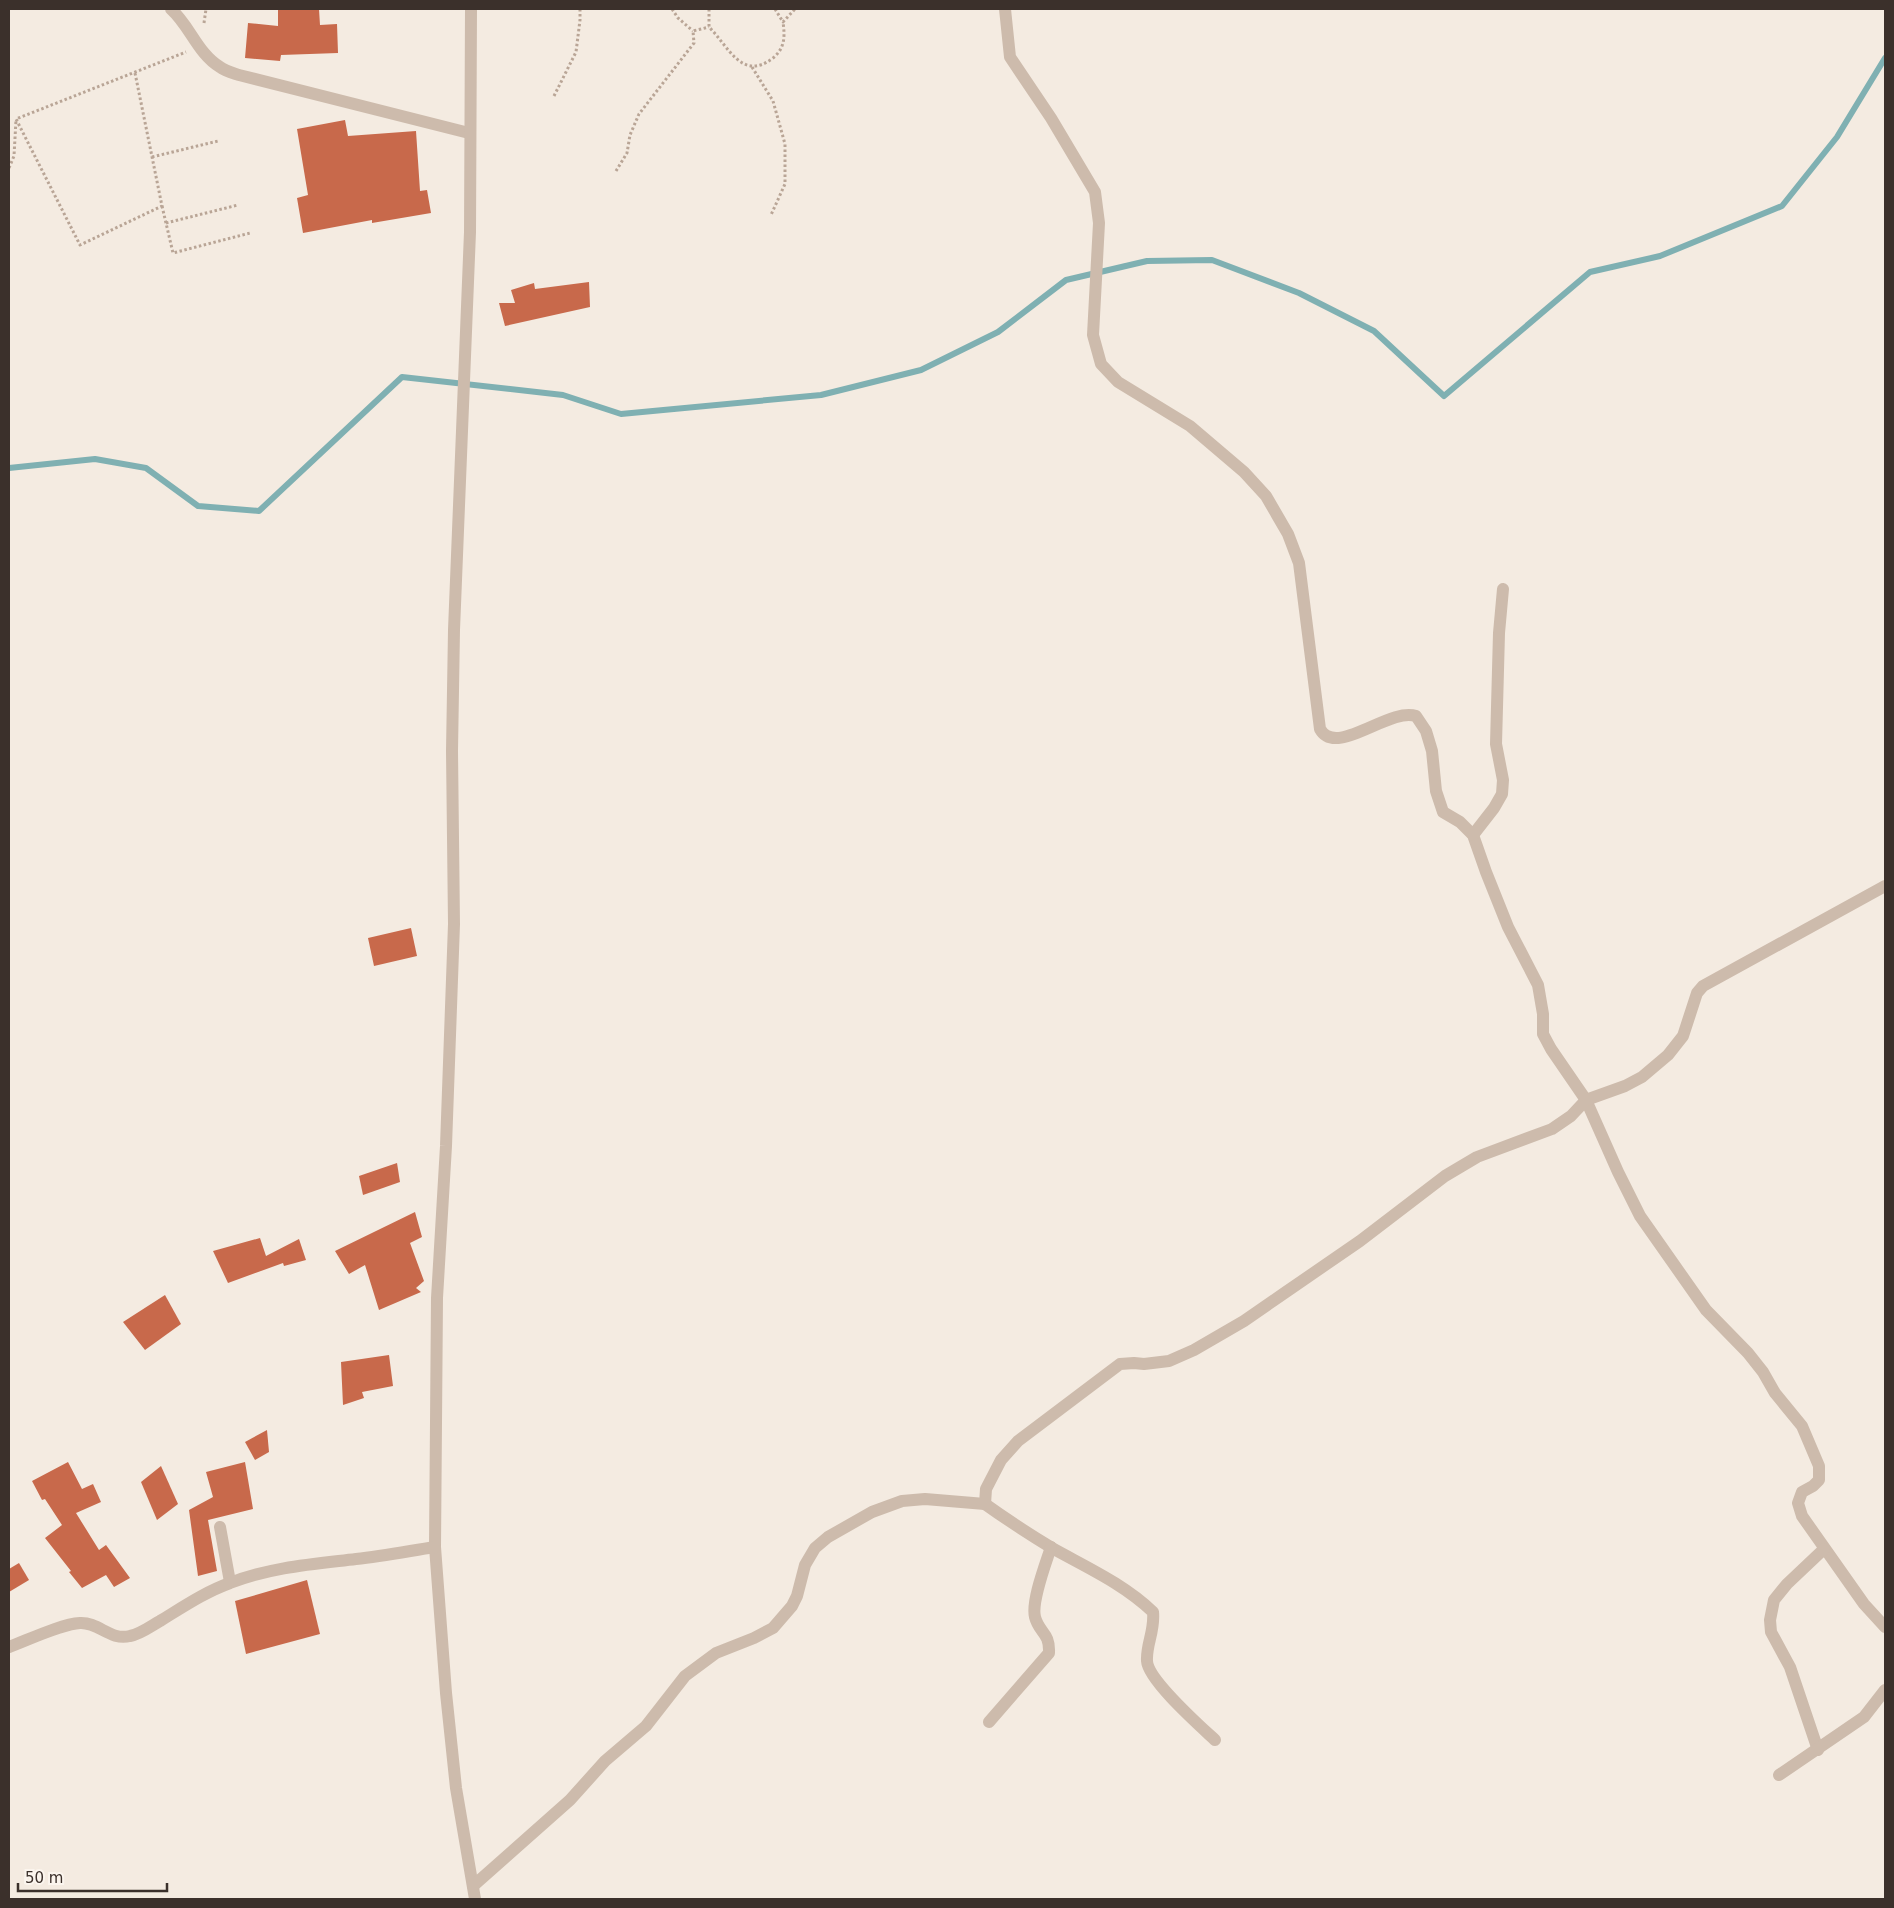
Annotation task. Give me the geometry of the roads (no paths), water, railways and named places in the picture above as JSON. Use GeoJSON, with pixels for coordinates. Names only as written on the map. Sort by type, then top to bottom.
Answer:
{"type":"FeatureCollection","features":[{"type":"Feature","properties":{"kind":"street"},"geometry":{"type":"LineString","coordinates":[[171,9],[186,26],[207,57],[220,68],[239,75],[469,133]]}},
{"type":"Feature","properties":{"kind":"street"},"geometry":{"type":"LineString","coordinates":[[471,9],[470,232],[454,630],[452,751],[454,924],[446,1146],[437,1298],[435,1547],[447,1702],[456,1788],[475,1899]]}},
{"type":"Feature","properties":{"kind":"street"},"geometry":{"type":"LineString","coordinates":[[1005,9],[1010,57],[1051,118],[1095,192],[1099,223],[1093,336],[1101,364],[1118,382],[1190,426],[1244,472],[1266,496],[1288,534],[1299,563],[1320,729],[1323,734],[1340,738],[1360,732],[1376,723],[1408,714],[1416,716],[1426,731],[1432,751],[1436,791],[1443,812],[1460,822],[1474,835],[1486,872],[1508,927],[1538,986],[1543,1014],[1543,1034],[1586,1100],[1640,1216],[1706,1310],[1748,1353],[1763,1372],[1775,1393],[1802,1426],[1819,1466],[1819,1480],[1802,1492],[1798,1504],[1802,1516],[1864,1604],[1885,1627]]}},
{"type":"Feature","properties":{"kind":"street"},"geometry":{"type":"LineString","coordinates":[[1474,835],[1502,794],[1502,780],[1496,744],[1499,633],[1503,589]]}},
{"type":"Feature","properties":{"kind":"street"},"geometry":{"type":"LineString","coordinates":[[984,1504],[986,1489],[1001,1460],[1018,1441],[1120,1364],[1169,1361],[1194,1350],[1244,1321],[1360,1241],[1445,1176],[1478,1157],[1552,1129],[1571,1116],[1586,1100],[1625,1086],[1642,1077],[1668,1055],[1683,1036],[1697,993],[1703,986],[1885,886]]}},
{"type":"Feature","properties":{"kind":"street"},"geometry":{"type":"LineString","coordinates":[[473,1886],[570,1800],[605,1761],[646,1726],[685,1676],[716,1653],[754,1638],[773,1628],[792,1606],[797,1596],[805,1564],[815,1548],[828,1537],[872,1512],[902,1501],[925,1499],[984,1504],[1051,1547],[1109,1579],[1153,1612],[1152,1635],[1146,1652],[1147,1664],[1153,1678],[1215,1740]]}},
{"type":"Feature","properties":{"kind":"street"},"geometry":{"type":"LineString","coordinates":[[220,1527],[230,1582]]}},
{"type":"Feature","properties":{"kind":"street"},"geometry":{"type":"LineString","coordinates":[[9,1647],[64,1626],[80,1623],[90,1624],[111,1636],[120,1638],[130,1636],[202,1595],[230,1582],[308,1563],[373,1557],[435,1547]]}},
{"type":"Feature","properties":{"kind":"street"},"geometry":{"type":"LineString","coordinates":[[989,1722],[1049,1653],[1049,1642],[1036,1620],[1034,1611],[1051,1547]]}},
{"type":"Feature","properties":{"kind":"street"},"geometry":{"type":"LineString","coordinates":[[1818,1750],[1790,1667],[1771,1632],[1770,1620],[1774,1600],[1787,1584],[1824,1549]]}},
{"type":"Feature","properties":{"kind":"street"},"geometry":{"type":"LineString","coordinates":[[1779,1775],[1818,1750],[1864,1716],[1885,1690]]}},
{"type":"Feature","properties":{"kind":"waterway"},"geometry":{"type":"LineString","coordinates":[[9,468],[95,459],[146,468],[198,506],[259,511],[402,377],[563,395],[621,414],[821,395],[921,370],[998,332],[1066,280],[1147,261],[1212,260],[1299,293],[1374,331],[1444,396],[1590,272],[1660,256],[1782,206],[1837,137],[1885,58]]}}]}
